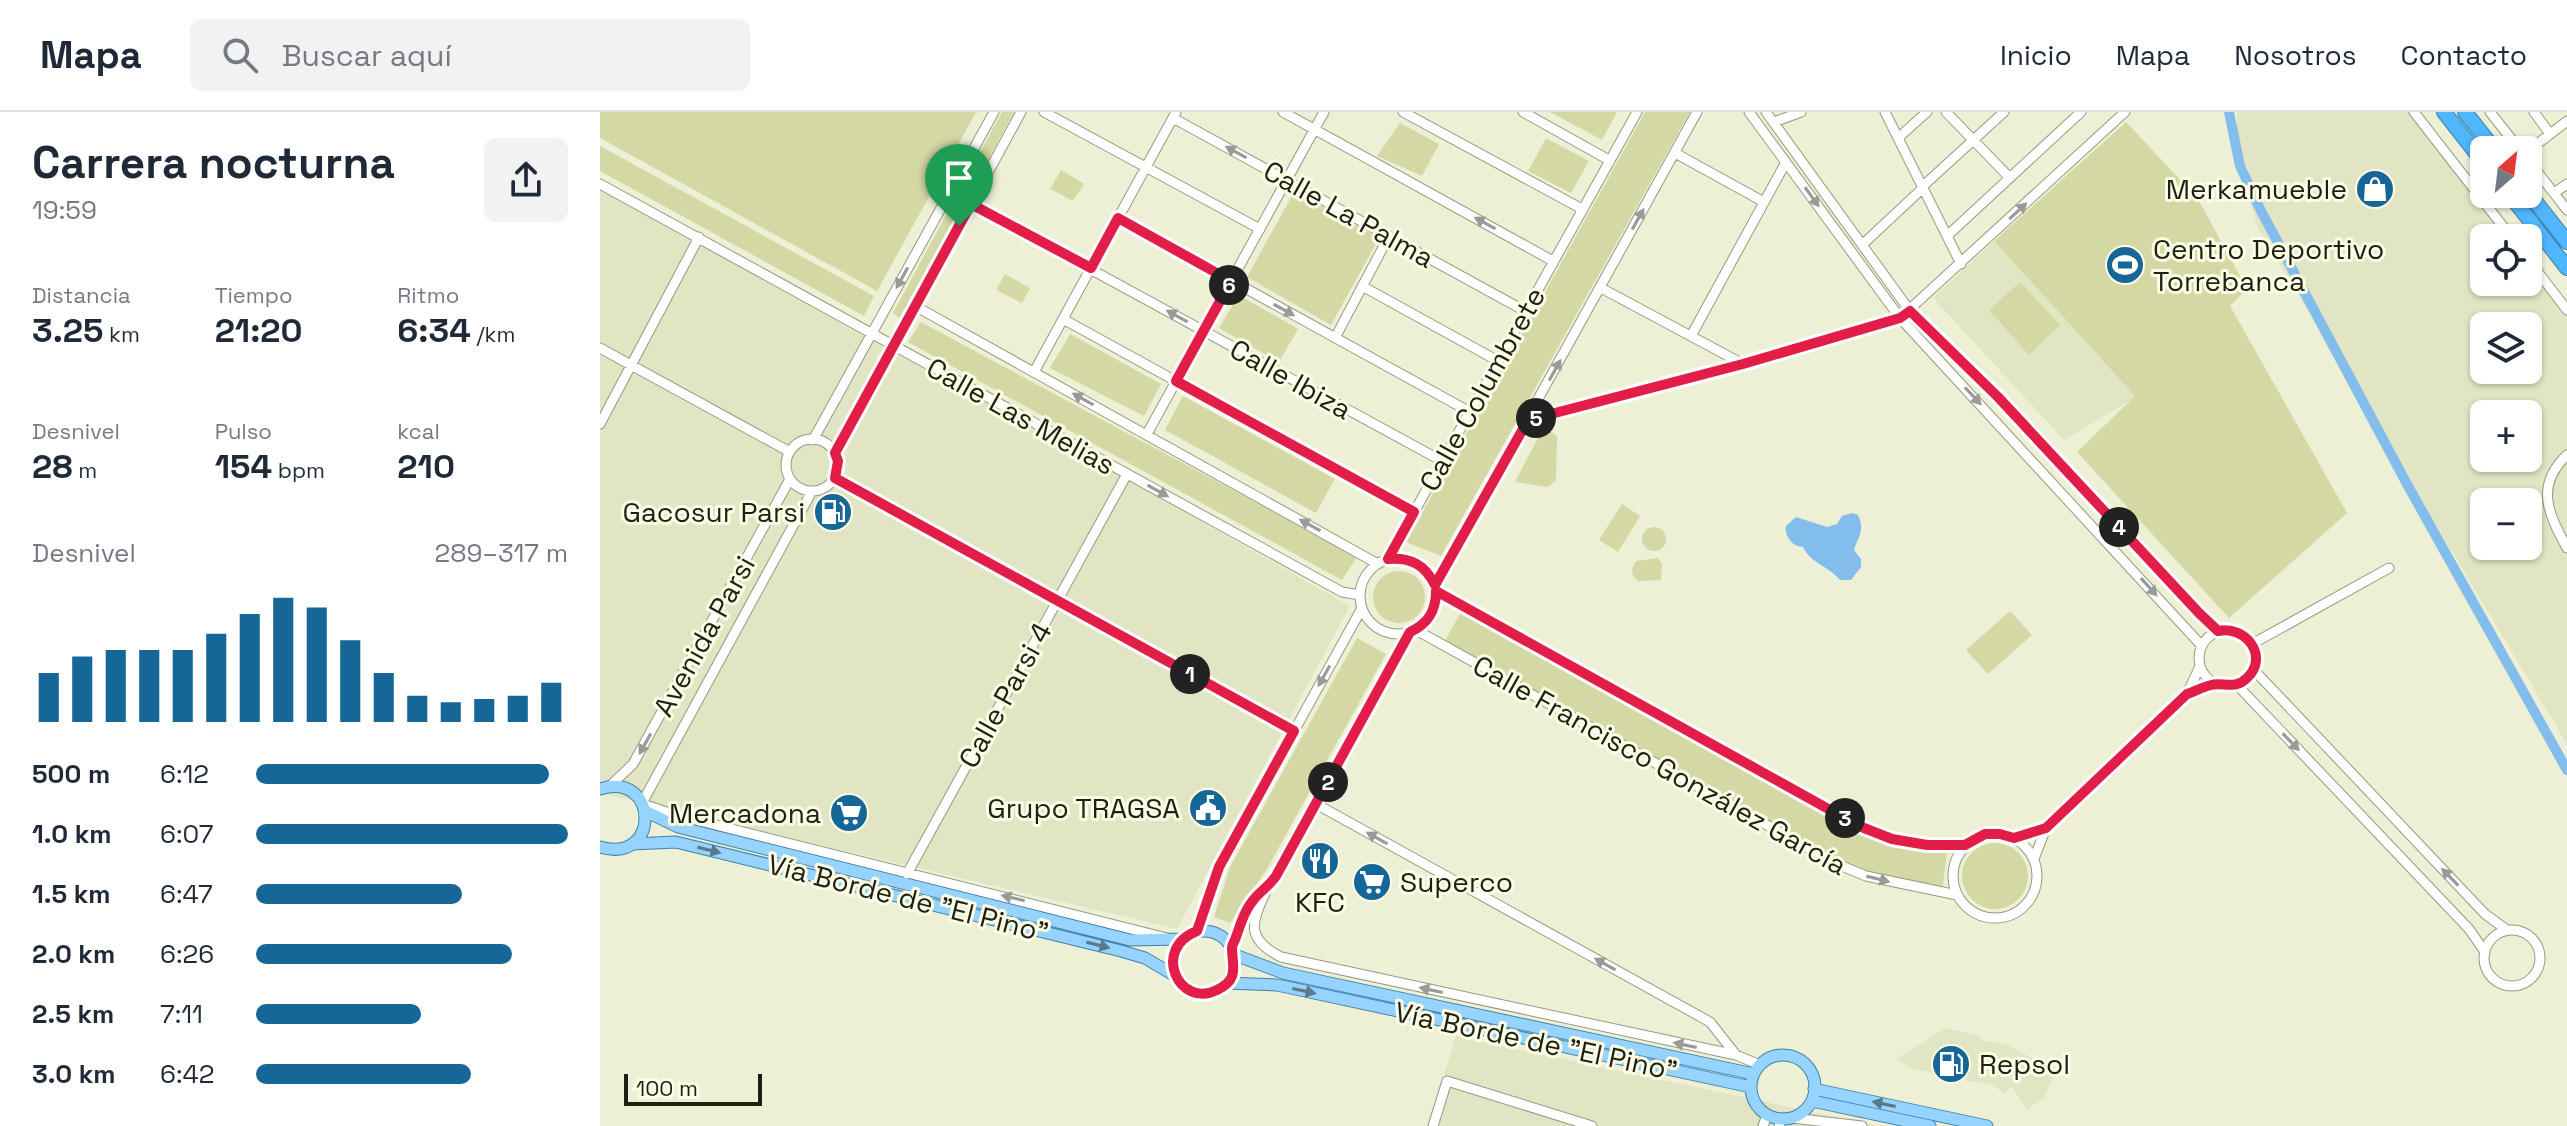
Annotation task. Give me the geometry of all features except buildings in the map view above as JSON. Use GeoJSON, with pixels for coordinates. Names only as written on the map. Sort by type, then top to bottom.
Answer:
{"type":"FeatureCollection","features":[{"type":"Feature","properties":{"kind":"highway"},"geometry":{"type":"LineString","coordinates":[[2444,112],[2470,145]]}},
{"type":"Feature","properties":{"kind":"highway"},"geometry":{"type":"LineString","coordinates":[[2465,112],[2484,136]]}},
{"type":"Feature","properties":{"kind":"highway"},"geometry":{"type":"LineString","coordinates":[[2520,208],[2567,268]]}},
{"type":"Feature","properties":{"kind":"highway"},"geometry":{"type":"LineString","coordinates":[[2540,208],[2567,242]]}},
{"type":"Feature","properties":{"kind":"main road","name":"Vía Borde de \"El Pino\""},"geometry":{"type":"LineString","coordinates":[[603,788],[629,789],[643,806],[678,827],[1130,940],[1183,939]]}},
{"type":"Feature","properties":{"kind":"main road"},"geometry":{"type":"LineString","coordinates":[[632,844],[644,829],[643,806]]}},
{"type":"Feature","properties":{"kind":"main road","name":"Vía Borde de \"El Pino\""},"geometry":{"type":"LineString","coordinates":[[600,847],[612,850],[632,844],[676,842],[691,845],[1121,951],[1145,958],[1177,977]]}},
{"type":"Feature","properties":{"kind":"main road"},"geometry":{"type":"LineString","coordinates":[[1197,931],[1217,934],[1233,952],[1233,975],[1219,990],[1191,991],[1177,977],[1173,957],[1183,939],[1197,931]]}},
{"type":"Feature","properties":{"kind":"main road","name":"Vía Borde de \"El Pino\""},"geometry":{"type":"LineString","coordinates":[[1233,952],[1283,973],[1757,1069]]}},
{"type":"Feature","properties":{"kind":"main road","name":"Vía Borde de \"El Pino\""},"geometry":{"type":"LineString","coordinates":[[1227,983],[1277,985],[1751,1087]]}},
{"type":"Feature","properties":{"kind":"main road"},"geometry":{"type":"LineString","coordinates":[[1779,1056],[1799,1060],[1811,1074],[1813,1095],[1807,1108],[1784,1121],[1765,1120],[1755,1103],[1751,1087],[1757,1069],[1779,1056]]}},
{"type":"Feature","properties":{"kind":"main road"},"geometry":{"type":"LineString","coordinates":[[1813,1095],[1930,1126]]}},
{"type":"Feature","properties":{"kind":"main road"},"geometry":{"type":"LineString","coordinates":[[1813,1095],[1987,1126]]}},
{"type":"Feature","properties":{"kind":"street"},"geometry":{"type":"LineString","coordinates":[[813,440],[994,112]]}},
{"type":"Feature","properties":{"kind":"street"},"geometry":{"type":"LineString","coordinates":[[835,453],[1021,112]]}},
{"type":"Feature","properties":{"kind":"street"},"geometry":{"type":"LineString","coordinates":[[1044,112],[1260,229]]}},
{"type":"Feature","properties":{"kind":"street"},"geometry":{"type":"LineString","coordinates":[[1283,112],[1553,261]]}},
{"type":"Feature","properties":{"kind":"street"},"geometry":{"type":"LineString","coordinates":[[1147,434],[1324,112]]}},
{"type":"Feature","properties":{"kind":"street"},"geometry":{"type":"LineString","coordinates":[[1403,112],[1582,209]]}},
{"type":"Feature","properties":{"kind":"street"},"geometry":{"type":"LineString","coordinates":[[1523,112],[1609,160]]}},
{"type":"Feature","properties":{"kind":"street","name":"Calle Columbrete"},"geometry":{"type":"LineString","coordinates":[[1388,559],[1637,112]]}},
{"type":"Feature","properties":{"kind":"street"},"geometry":{"type":"LineString","coordinates":[[1697,112],[1436,588],[1432,614],[1413,631],[1269,885],[1254,919],[1254,935],[1264,949],[1281,957],[1736,1055]]}},
{"type":"Feature","properties":{"kind":"street"},"geometry":{"type":"LineString","coordinates":[[1749,112],[1900,318],[2201,645]]}},
{"type":"Feature","properties":{"kind":"street"},"geometry":{"type":"LineString","coordinates":[[1766,112],[1910,311],[1998,397],[2218,631]]}},
{"type":"Feature","properties":{"kind":"street"},"geometry":{"type":"LineString","coordinates":[[1774,122],[1800,112]]}},
{"type":"Feature","properties":{"kind":"street"},"geometry":{"type":"LineString","coordinates":[[1885,112],[1961,264]]}},
{"type":"Feature","properties":{"kind":"street"},"geometry":{"type":"LineString","coordinates":[[1898,138],[1927,112]]}},
{"type":"Feature","properties":{"kind":"street"},"geometry":{"type":"LineString","coordinates":[[1946,112],[2010,178]]}},
{"type":"Feature","properties":{"kind":"street"},"geometry":{"type":"LineString","coordinates":[[1862,245],[2004,112]]}},
{"type":"Feature","properties":{"kind":"street"},"geometry":{"type":"LineString","coordinates":[[1947,236],[2081,112]]}},
{"type":"Feature","properties":{"kind":"street"},"geometry":{"type":"LineString","coordinates":[[1528,420],[1743,364],[1900,318],[2125,112]]}},
{"type":"Feature","properties":{"kind":"street"},"geometry":{"type":"LineString","coordinates":[[2414,112],[2501,224]]}},
{"type":"Feature","properties":{"kind":"street"},"geometry":{"type":"LineString","coordinates":[[2490,112],[2509,136]]}},
{"type":"Feature","properties":{"kind":"street"},"geometry":{"type":"LineString","coordinates":[[2534,112],[2550,134]]}},
{"type":"Feature","properties":{"kind":"street"},"geometry":{"type":"LineString","coordinates":[[1034,372],[1175,115]]}},
{"type":"Feature","properties":{"kind":"street","name":"Calle La Palma"},"geometry":{"type":"LineString","coordinates":[[1175,115],[1525,311]]}},
{"type":"Feature","properties":{"kind":"street"},"geometry":{"type":"LineString","coordinates":[[2542,140],[2567,121]]}},
{"type":"Feature","properties":{"kind":"street"},"geometry":{"type":"LineString","coordinates":[[1675,153],[1764,202]]}},
{"type":"Feature","properties":{"kind":"street"},"geometry":{"type":"LineString","coordinates":[[1691,336],[1786,162]]}},
{"type":"Feature","properties":{"kind":"street"},"geometry":{"type":"LineString","coordinates":[[2542,178],[2567,210]]}},
{"type":"Feature","properties":{"kind":"street","name":"Calle Las Melias"},"geometry":{"type":"LineString","coordinates":[[600,184],[1342,592],[1360,595]]}},
{"type":"Feature","properties":{"kind":"street"},"geometry":{"type":"LineString","coordinates":[[2554,193],[2567,184]]}},
{"type":"Feature","properties":{"kind":"street","name":"Calle Ibiza"},"geometry":{"type":"LineString","coordinates":[[945,200],[959,199],[971,204],[1442,461]]}},
{"type":"Feature","properties":{"kind":"street"},"geometry":{"type":"LineString","coordinates":[[1118,218],[1470,412]]}},
{"type":"Feature","properties":{"kind":"street"},"geometry":{"type":"LineString","coordinates":[[1335,338],[1389,236]]}},
{"type":"Feature","properties":{"kind":"street"},"geometry":{"type":"LineString","coordinates":[[600,424],[699,237]]}},
{"type":"Feature","properties":{"kind":"street"},"geometry":{"type":"LineString","coordinates":[[2542,277],[2567,310]]}},
{"type":"Feature","properties":{"kind":"street"},"geometry":{"type":"LineString","coordinates":[[1362,286],[1498,361]]}},
{"type":"Feature","properties":{"kind":"street"},"geometry":{"type":"LineString","coordinates":[[1601,288],[1743,364]]}},
{"type":"Feature","properties":{"kind":"street","name":"Calle Las Melias"},"geometry":{"type":"LineString","coordinates":[[915,306],[1378,564]]}},
{"type":"Feature","properties":{"kind":"street"},"geometry":{"type":"LineString","coordinates":[[1063,319],[1414,512]]}},
{"type":"Feature","properties":{"kind":"street"},"geometry":{"type":"LineString","coordinates":[[600,348],[790,452]]}},
{"type":"Feature","properties":{"kind":"street"},"geometry":{"type":"LineString","coordinates":[[813,440],[822,441],[835,453],[838,461],[835,478],[825,488],[812,491],[803,490],[790,479],[786,465],[790,452],[800,442],[813,440]]}},
{"type":"Feature","properties":{"kind":"street"},"geometry":{"type":"LineString","coordinates":[[2567,455],[2551,476],[2546,499],[2554,524],[2567,548]]}},
{"type":"Feature","properties":{"kind":"street","name":"Calle Parsi 4"},"geometry":{"type":"LineString","coordinates":[[907,874],[1127,474]]}},
{"type":"Feature","properties":{"kind":"street"},"geometry":{"type":"LineString","coordinates":[[835,478],[1294,731]]}},
{"type":"Feature","properties":{"kind":"street","name":"Avenida Parsi"},"geometry":{"type":"LineString","coordinates":[[603,788],[633,764],[790,479]]}},
{"type":"Feature","properties":{"kind":"street","name":"Avenida Parsi"},"geometry":{"type":"LineString","coordinates":[[643,806],[812,491]]}},
{"type":"Feature","properties":{"kind":"street"},"geometry":{"type":"LineString","coordinates":[[1413,631],[1396,634],[1375,626],[1362,608],[1360,595],[1369,572],[1388,559],[1411,560],[1422,566],[1436,588]]}},
{"type":"Feature","properties":{"kind":"street"},"geometry":{"type":"LineString","coordinates":[[2252,644],[2389,568]]}},
{"type":"Feature","properties":{"kind":"street","name":"Calle Francisco González García"},"geometry":{"type":"LineString","coordinates":[[1436,588],[1859,826],[1892,839],[1921,844],[1965,845]]}},
{"type":"Feature","properties":{"kind":"street"},"geometry":{"type":"LineString","coordinates":[[1197,931],[1219,867],[1362,608]]}},
{"type":"Feature","properties":{"kind":"street"},"geometry":{"type":"LineString","coordinates":[[2034,859],[2046,828],[2187,694],[2200,666],[2201,645],[2208,636],[2226,629],[2241,633],[2255,652],[2253,669],[2247,679],[2237,685],[2216,684],[2206,677],[2200,666]]}},
{"type":"Feature","properties":{"kind":"street","name":"Calle Francisco González García"},"geometry":{"type":"LineString","coordinates":[[1413,631],[1837,864],[1866,876],[1957,895]]}},
{"type":"Feature","properties":{"kind":"street"},"geometry":{"type":"LineString","coordinates":[[2253,669],[2485,914],[2507,930],[2525,933],[2538,947],[2539,966],[2528,981],[2519,985],[2501,983],[2487,970],[2485,952],[2489,942],[2507,930]]}},
{"type":"Feature","properties":{"kind":"street"},"geometry":{"type":"LineString","coordinates":[[2187,694],[2216,684]]}},
{"type":"Feature","properties":{"kind":"street"},"geometry":{"type":"LineString","coordinates":[[2237,685],[2469,929],[2485,952]]}},
{"type":"Feature","properties":{"kind":"street"},"geometry":{"type":"LineString","coordinates":[[1316,804],[1710,1022],[1736,1055],[1757,1069]]}},
{"type":"Feature","properties":{"kind":"street"},"geometry":{"type":"LineString","coordinates":[[643,806],[1170,939]]}},
{"type":"Feature","properties":{"kind":"street"},"geometry":{"type":"LineString","coordinates":[[2014,838],[2046,828]]}},
{"type":"Feature","properties":{"kind":"street"},"geometry":{"type":"LineString","coordinates":[[1992,833],[2014,838],[2026,847],[2034,859],[2037,880],[2034,893],[2016,913],[1990,918],[1977,914],[1965,906],[1957,895],[1953,869],[1965,845],[1978,837],[1992,833]]}},
{"type":"Feature","properties":{"kind":"street"},"geometry":{"type":"LineString","coordinates":[[1233,952],[1244,915],[1254,899],[1269,885]]}},
{"type":"Feature","properties":{"kind":"street"},"geometry":{"type":"LineString","coordinates":[[1433,1126],[1447,1081],[1592,1126]]}},
{"type":"Feature","properties":{"kind":"street"},"geometry":{"type":"LineString","coordinates":[[1784,1121],[1862,1126]]}},
{"type":"Feature","properties":{"kind":"shaded area"},"geometry":{"type":"Polygon","coordinates":[[[600,112],[976,112],[877,291],[600,138],[600,112]]]}},
{"type":"Feature","properties":{"kind":"shaded area"},"geometry":{"type":"Polygon","coordinates":[[[1002,112],[1014,112],[901,319],[893,313],[1002,112]]]}},
{"type":"Feature","properties":{"kind":"shaded area"},"geometry":{"type":"Polygon","coordinates":[[[1550,112],[1617,112],[1602,140],[1550,112]]]}},
{"type":"Feature","properties":{"kind":"shaded area"},"geometry":{"type":"Polygon","coordinates":[[[1645,112],[1690,112],[1441,556],[1406,542],[1645,112]]]}},
{"type":"Feature","properties":{"kind":"shaded area"},"geometry":{"type":"Polygon","coordinates":[[[2237,112],[2409,112],[2470,190],[2470,208],[2484,208],[2497,224],[2470,224],[2470,296],[2542,296],[2542,282],[2567,314],[2567,744],[2257,226],[2237,151],[2237,112]]]}},
{"type":"Feature","properties":{"kind":"shaded area"},"geometry":{"type":"Polygon","coordinates":[[[2126,122],[2198,199],[2247,289],[2230,306],[2347,513],[2229,618],[2077,452],[2135,396],[1994,241],[2126,122]]]}},
{"type":"Feature","properties":{"kind":"shaded area"},"geometry":{"type":"Polygon","coordinates":[[[1400,123],[1439,144],[1422,176],[1377,156],[1400,123]]]}},
{"type":"Feature","properties":{"kind":"shaded area"},"geometry":{"type":"Polygon","coordinates":[[[1546,138],[1589,161],[1571,193],[1528,171],[1546,138]]]}},
{"type":"Feature","properties":{"kind":"shaded area"},"geometry":{"type":"Polygon","coordinates":[[[600,146],[874,296],[864,316],[600,171],[600,146]]]}},
{"type":"Feature","properties":{"kind":"shaded area"},"geometry":{"type":"Polygon","coordinates":[[[1061,170],[1084,184],[1073,201],[1050,189],[1061,170]]]}},
{"type":"Feature","properties":{"kind":"shaded area"},"geometry":{"type":"Polygon","coordinates":[[[600,181],[1350,606],[1177,929],[600,793],[600,181]]]}},
{"type":"Feature","properties":{"kind":"shaded area"},"geometry":{"type":"Polygon","coordinates":[[[1294,192],[1379,238],[1331,325],[1247,277],[1294,192]]]}},
{"type":"Feature","properties":{"kind":"shaded area"},"geometry":{"type":"Polygon","coordinates":[[[1994,241],[2136,397],[2064,440],[1933,298],[1994,241]]]}},
{"type":"Feature","properties":{"kind":"shaded area"},"geometry":{"type":"Polygon","coordinates":[[[1005,274],[1030,288],[1022,303],[996,290],[1005,274]]]}},
{"type":"Feature","properties":{"kind":"shaded area"},"geometry":{"type":"Polygon","coordinates":[[[2020,282],[2060,325],[2029,355],[1989,310],[2020,282]]]}},
{"type":"Feature","properties":{"kind":"shaded area"},"geometry":{"type":"Polygon","coordinates":[[[1239,295],[1298,329],[1279,362],[1219,328],[1239,295]]]}},
{"type":"Feature","properties":{"kind":"shaded area"},"geometry":{"type":"Polygon","coordinates":[[[921,322],[1357,557],[1342,580],[908,342],[921,322]]]}},
{"type":"Feature","properties":{"kind":"shaded area"},"geometry":{"type":"Polygon","coordinates":[[[1070,334],[1161,384],[1144,416],[1050,368],[1070,334]]]}},
{"type":"Feature","properties":{"kind":"shaded area"},"geometry":{"type":"Polygon","coordinates":[[[1183,396],[1335,479],[1316,513],[1165,430],[1183,396]]]}},
{"type":"Feature","properties":{"kind":"shaded area"},"geometry":{"type":"Polygon","coordinates":[[[1550,431],[1557,436],[1556,481],[1547,487],[1515,482],[1541,432],[1550,431]]]}},
{"type":"Feature","properties":{"kind":"shaded area"},"geometry":{"type":"Polygon","coordinates":[[[1622,504],[1640,516],[1618,552],[1599,540],[1622,504]]]}},
{"type":"Feature","properties":{"kind":"shaded area"},"geometry":{"type":"Polygon","coordinates":[[[1654,527],[1662,531],[1666,539],[1662,547],[1654,551],[1646,547],[1642,539],[1646,531],[1654,527]]]}},
{"type":"Feature","properties":{"kind":"shaded area"},"geometry":{"type":"Polygon","coordinates":[[[1658,558],[1662,564],[1661,580],[1638,581],[1633,576],[1636,561],[1658,558]]]}},
{"type":"Feature","properties":{"kind":"shaded area"},"geometry":{"type":"Polygon","coordinates":[[[1399,571],[1417,579],[1425,597],[1417,615],[1399,623],[1381,615],[1373,597],[1381,579],[1399,571]]]}},
{"type":"Feature","properties":{"kind":"shaded area"},"geometry":{"type":"Polygon","coordinates":[[[1464,607],[1859,826],[1948,845],[1942,892],[1866,876],[1442,646],[1464,607]]]}},
{"type":"Feature","properties":{"kind":"shaded area"},"geometry":{"type":"Polygon","coordinates":[[[2010,611],[2032,635],[1988,674],[1966,650],[2010,611]]]}},
{"type":"Feature","properties":{"kind":"shaded area"},"geometry":{"type":"Polygon","coordinates":[[[1357,638],[1386,654],[1267,869],[1230,923],[1214,917],[1230,867],[1357,638]]]}},
{"type":"Feature","properties":{"kind":"shaded area"},"geometry":{"type":"Polygon","coordinates":[[[1988,843],[2002,843],[2014,848],[2023,857],[2028,876],[2026,889],[2019,900],[2002,909],[1988,909],[1976,904],[1967,895],[1962,883],[1962,869],[1967,857],[1976,848],[1988,843]]]}},
{"type":"Feature","properties":{"kind":"shaded area","name":"Repsol"},"geometry":{"type":"Polygon","coordinates":[[[1945,1028],[1980,1036],[1980,1040],[2005,1044],[2056,1070],[2044,1098],[2027,1109],[2012,1087],[2004,1093],[1994,1086],[1910,1068],[1897,1059],[1945,1028]]]}},
{"type":"Feature","properties":{"kind":"shaded area"},"geometry":{"type":"Polygon","coordinates":[[[1456,1036],[1878,1126],[1428,1126],[1456,1036]]]}},
{"type":"Feature","properties":{"kind":"water"},"geometry":{"type":"Polygon","coordinates":[[[1852,513],[1858,515],[1861,525],[1854,550],[1861,559],[1861,567],[1851,580],[1840,580],[1786,534],[1786,526],[1796,517],[1827,527],[1852,513]]]}},
{"type":"Feature","properties":{"kind":"waterway"},"geometry":{"type":"LineString","coordinates":[[2229,112],[2240,166],[2260,209],[2408,486],[2567,770]]}},
{"type":"Feature","properties":{"kind":"place","name":"Merkamueble"},"geometry":{"type":"Point","coordinates":[2375,189]}},
{"type":"Feature","properties":{"kind":"place","name":"Centro Deportivo Torrebanca"},"geometry":{"type":"Point","coordinates":[2125,265]}},
{"type":"Feature","properties":{"kind":"place","name":"Gacosur Parsi"},"geometry":{"type":"Point","coordinates":[833,512]}},
{"type":"Feature","properties":{"kind":"place","name":"Grupo TRAGSA"},"geometry":{"type":"Point","coordinates":[1208,808]}},
{"type":"Feature","properties":{"kind":"place","name":"Mercadona"},"geometry":{"type":"Point","coordinates":[849,813]}},
{"type":"Feature","properties":{"kind":"place","name":"KFC"},"geometry":{"type":"Point","coordinates":[1320,861]}},
{"type":"Feature","properties":{"kind":"place","name":"Superco"},"geometry":{"type":"Point","coordinates":[1372,882]}},
{"type":"Feature","properties":{"kind":"place","name":"Repsol"},"geometry":{"type":"Point","coordinates":[1951,1064]}},
{"type":"Feature","properties":{"kind":"route"},"geometry":{"type":"LineString","coordinates":[[971,204],[1091,268],[1118,218],[1231,281],[1176,381],[1414,512],[1388,559],[1411,560],[1422,566],[1435,585],[1528,420],[1743,364],[1900,318],[1910,311],[1998,397],[2199,613],[2218,631],[2234,630],[2247,638],[2252,644],[2256,661],[2247,679],[2237,685],[2216,684],[2187,694],[2046,828],[2014,838],[1985,834],[1965,845],[1927,845],[1892,839],[1859,826],[1436,591],[1432,614],[1425,623],[1410,632],[1276,876],[1254,899],[1244,915],[1232,948],[1235,955],[1233,975],[1219,990],[1210,993],[1191,991],[1177,977],[1173,967],[1176,947],[1197,931],[1219,867],[1294,731],[835,478],[838,461],[835,453],[959,226],[971,204]]}}]}
